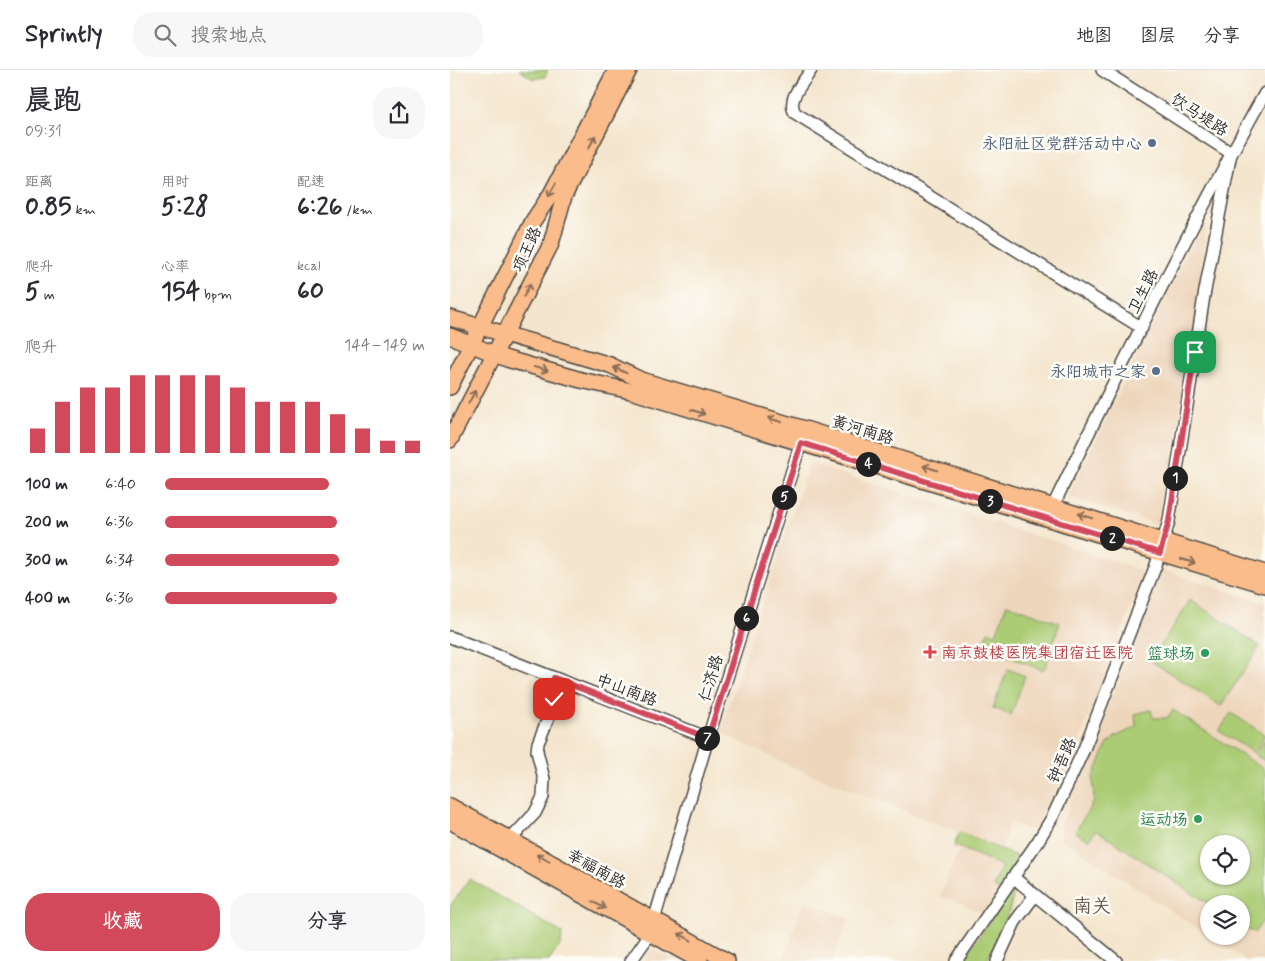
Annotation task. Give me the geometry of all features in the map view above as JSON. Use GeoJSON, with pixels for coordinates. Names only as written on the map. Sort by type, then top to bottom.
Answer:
{"type":"FeatureCollection","features":[{"type":"Feature","properties":{"kind":"main road","name":"项王路"},"geometry":{"type":"LineString","coordinates":[[450,387],[533,221],[551,194],[616,70]]}},
{"type":"Feature","properties":{"kind":"main road","name":"项王路"},"geometry":{"type":"LineString","coordinates":[[450,440],[550,244],[564,196],[629,70]]}},
{"type":"Feature","properties":{"kind":"main road","name":"黄河南路"},"geometry":{"type":"LineString","coordinates":[[450,318],[610,365],[640,380],[803,436],[1162,547],[1265,573]]}},
{"type":"Feature","properties":{"kind":"main road","name":"黄河南路"},"geometry":{"type":"LineString","coordinates":[[450,336],[494,355],[581,380],[631,391],[803,436],[1053,506],[1265,585]]}},
{"type":"Feature","properties":{"kind":"main road","name":"幸福南路"},"geometry":{"type":"LineString","coordinates":[[450,806],[510,840],[652,927],[700,961]]}},
{"type":"Feature","properties":{"kind":"main road","name":"幸福南路"},"geometry":{"type":"LineString","coordinates":[[450,821],[652,927],[727,961]]}},
{"type":"Feature","properties":{"kind":"street"},"geometry":{"type":"LineString","coordinates":[[812,70],[792,101],[795,113],[1142,328]]}},
{"type":"Feature","properties":{"kind":"street","name":"饮马堤路"},"geometry":{"type":"LineString","coordinates":[[1102,70],[1231,153]]}},
{"type":"Feature","properties":{"kind":"street","name":"卫生路"},"geometry":{"type":"LineString","coordinates":[[1053,506],[1231,153],[1265,93]]}},
{"type":"Feature","properties":{"kind":"street","name":"钟吾路"},"geometry":{"type":"LineString","coordinates":[[956,961],[1053,816],[1087,740],[1162,547],[1169,521],[1204,296],[1231,153]]}},
{"type":"Feature","properties":{"kind":"street","name":"仁济路"},"geometry":{"type":"LineString","coordinates":[[631,961],[652,927],[708,738],[803,436]]}},
{"type":"Feature","properties":{"kind":"street","name":"中山南路"},"geometry":{"type":"LineString","coordinates":[[450,637],[708,738]]}},
{"type":"Feature","properties":{"kind":"street"},"geometry":{"type":"LineString","coordinates":[[510,840],[535,813],[544,797],[544,779],[537,751],[538,743],[552,710],[554,678]]}},
{"type":"Feature","properties":{"kind":"street"},"geometry":{"type":"LineString","coordinates":[[1013,877],[1116,961]]}},
{"type":"Feature","properties":{"kind":"street"},"geometry":{"type":"LineString","coordinates":[[997,961],[1015,922],[1035,895]]}},
{"type":"Feature","properties":{"kind":"shaded area"},"geometry":{"type":"Polygon","coordinates":[[[1202,221],[1207,224],[1164,526],[1068,497],[1202,221]]]}},
{"type":"Feature","properties":{"kind":"shaded area","name":"南京鼓楼医院集团宿迁医院"},"geometry":{"type":"Polygon","coordinates":[[[809,463],[1145,571],[1073,758],[1038,825],[1034,831],[1009,823],[1002,849],[1021,858],[984,913],[940,896],[959,851],[953,848],[958,832],[792,767],[720,732],[809,463]]]}},
{"type":"Feature","properties":{"kind":"shaded area"},"geometry":{"type":"Polygon","coordinates":[[[1162,570],[1265,603],[1265,961],[1246,961],[1222,945],[1250,945],[1250,895],[1200,895],[1200,930],[1061,838],[1062,823],[1162,570]]]}},
{"type":"Feature","properties":{"kind":"shaded area"},"geometry":{"type":"Polygon","coordinates":[[[804,901],[849,918],[832,961],[783,961],[804,901]]]}},
{"type":"Feature","properties":{"kind":"shaded area"},"geometry":{"type":"Polygon","coordinates":[[[652,949],[672,961],[644,961],[652,949]]]}},
{"type":"Feature","properties":{"kind":"green space"},"geometry":{"type":"Polygon","coordinates":[[[519,70],[548,70],[545,77],[533,79],[519,70]]]}},
{"type":"Feature","properties":{"kind":"green space","name":"篮球场"},"geometry":{"type":"Polygon","coordinates":[[[1190,600],[1260,646],[1221,706],[1151,661],[1190,600]]]}},
{"type":"Feature","properties":{"kind":"green space"},"geometry":{"type":"Polygon","coordinates":[[[1007,604],[1060,623],[1045,668],[1042,670],[987,648],[985,641],[988,631],[996,634],[1007,604]]]}},
{"type":"Feature","properties":{"kind":"green space"},"geometry":{"type":"Polygon","coordinates":[[[1008,669],[1025,676],[1011,715],[993,708],[1008,669]]]}},
{"type":"Feature","properties":{"kind":"green space"},"geometry":{"type":"Polygon","coordinates":[[[1151,710],[1153,718],[1167,718],[1173,710],[1265,770],[1265,918],[1254,933],[1250,931],[1250,895],[1200,895],[1200,898],[1096,830],[1089,840],[1075,832],[1094,801],[1093,778],[1107,745],[1115,737],[1136,727],[1135,714],[1151,710]]]}},
{"type":"Feature","properties":{"kind":"green space"},"geometry":{"type":"Polygon","coordinates":[[[1231,713],[1265,735],[1254,753],[1219,731],[1231,713]]]}},
{"type":"Feature","properties":{"kind":"green space"},"geometry":{"type":"Polygon","coordinates":[[[1265,740],[1265,761],[1255,755],[1265,740]]]}},
{"type":"Feature","properties":{"kind":"green space"},"geometry":{"type":"Polygon","coordinates":[[[959,832],[1021,858],[999,890],[993,887],[1002,866],[954,845],[959,832]]]}},
{"type":"Feature","properties":{"kind":"green space"},"geometry":{"type":"Polygon","coordinates":[[[470,879],[562,933],[561,944],[549,961],[499,961],[492,959],[484,961],[450,961],[450,906],[470,879]]]}},
{"type":"Feature","properties":{"kind":"green space"},"geometry":{"type":"Polygon","coordinates":[[[1013,887],[1015,889],[1009,912],[987,961],[963,961],[1013,887]]]}},
{"type":"Feature","properties":{"kind":"place","name":"永阳社区党群活动中心"},"geometry":{"type":"Point","coordinates":[1152,143]}},
{"type":"Feature","properties":{"kind":"place","name":"永阳城市之家"},"geometry":{"type":"Point","coordinates":[1156,371]}},
{"type":"Feature","properties":{"kind":"place","name":"南京鼓楼医院集团宿迁医院"},"geometry":{"type":"Point","coordinates":[930,652]}},
{"type":"Feature","properties":{"kind":"place","name":"篮球场"},"geometry":{"type":"Point","coordinates":[1205,653]}},
{"type":"Feature","properties":{"kind":"place","name":"运动场"},"geometry":{"type":"Point","coordinates":[1198,819]}},
{"type":"Feature","properties":{"kind":"district","name":"南关"},"geometry":{"type":"Point","coordinates":[1092,905]}},
{"type":"Feature","properties":{"kind":"route"},"geometry":{"type":"LineString","coordinates":[[554,699],[554,678],[708,738],[801,443],[1160,553],[1169,521],[1195,352]]}}]}
